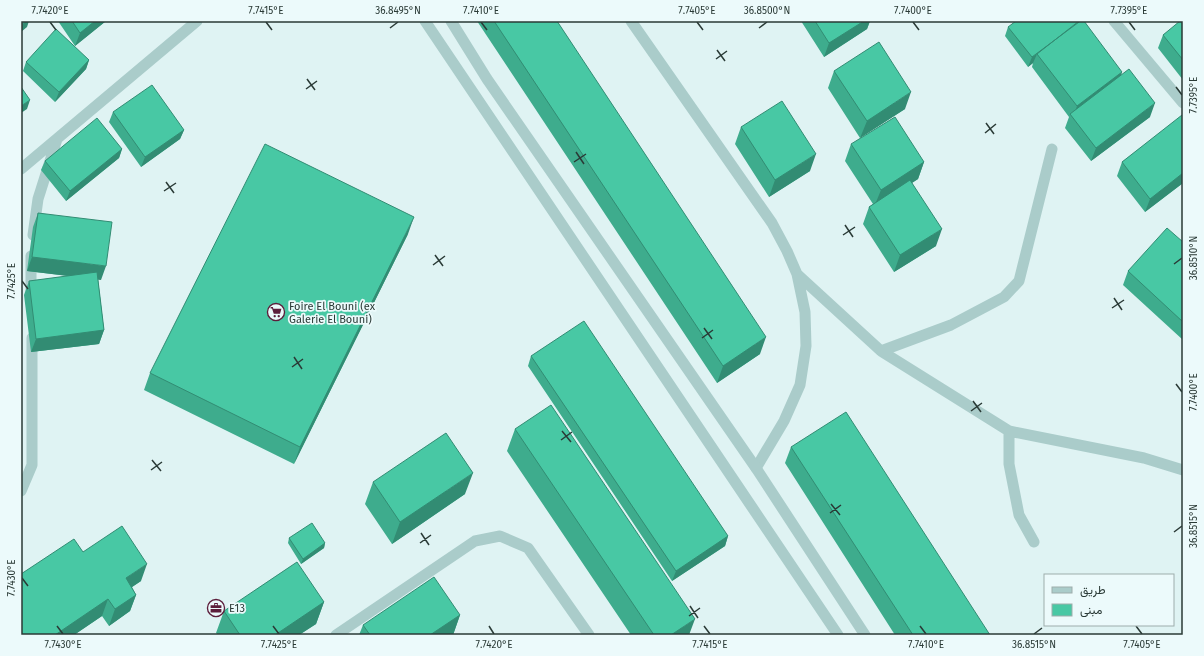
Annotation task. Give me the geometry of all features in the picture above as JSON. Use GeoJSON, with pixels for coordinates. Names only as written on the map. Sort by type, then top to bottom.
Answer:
{"type":"FeatureCollection","features":[{"type":"Feature","properties":{"kind":"street"},"geometry":{"type":"LineString","coordinates":[[21,169],[197,21]]}},
{"type":"Feature","properties":{"kind":"street"},"geometry":{"type":"LineString","coordinates":[[425,21],[838,635]]}},
{"type":"Feature","properties":{"kind":"street"},"geometry":{"type":"LineString","coordinates":[[451,21],[487,79],[756,468],[865,635]]}},
{"type":"Feature","properties":{"kind":"street"},"geometry":{"type":"LineString","coordinates":[[631,21],[772,223],[797,274],[805,312],[806,346],[800,385],[784,421],[756,468]]}},
{"type":"Feature","properties":{"kind":"street"},"geometry":{"type":"LineString","coordinates":[[1114,21],[1183,103]]}},
{"type":"Feature","properties":{"kind":"street"},"geometry":{"type":"LineString","coordinates":[[31,306],[31,250],[38,198],[57,139]]}},
{"type":"Feature","properties":{"kind":"street"},"geometry":{"type":"LineString","coordinates":[[881,351],[951,325],[1004,297],[1019,282],[1052,149]]}},
{"type":"Feature","properties":{"kind":"street"},"geometry":{"type":"LineString","coordinates":[[797,274],[881,351],[1009,431],[1144,458],[1183,470]]}},
{"type":"Feature","properties":{"kind":"street"},"geometry":{"type":"LineString","coordinates":[[21,491],[32,465],[32,330]]}},
{"type":"Feature","properties":{"kind":"street"},"geometry":{"type":"LineString","coordinates":[[1009,431],[1009,464],[1019,515],[1034,542]]}},
{"type":"Feature","properties":{"kind":"street"},"geometry":{"type":"LineString","coordinates":[[336,635],[475,541],[500,536],[528,548],[589,635]]}},
{"type":"Feature","properties":{"kind":"building"},"geometry":{"type":"Polygon","coordinates":[[[72,21],[95,21],[80,33],[72,21]]]}},
{"type":"Feature","properties":{"kind":"building"},"geometry":{"type":"Polygon","coordinates":[[[494,21],[557,21],[766,337],[723,366],[494,21]]]}},
{"type":"Feature","properties":{"kind":"building"},"geometry":{"type":"Polygon","coordinates":[[[815,21],[864,21],[829,43],[815,21]]]}},
{"type":"Feature","properties":{"kind":"building"},"geometry":{"type":"Polygon","coordinates":[[[1016,21],[1079,22],[1032,57],[1008,27],[1016,21]]]}},
{"type":"Feature","properties":{"kind":"building"},"geometry":{"type":"Polygon","coordinates":[[[1079,21],[1084,21],[1122,72],[1077,106],[1037,54],[1079,21]]]}},
{"type":"Feature","properties":{"kind":"building"},"geometry":{"type":"Polygon","coordinates":[[[1180,21],[1183,21],[1183,60],[1163,35],[1180,21]]]}},
{"type":"Feature","properties":{"kind":"building"},"geometry":{"type":"Polygon","coordinates":[[[56,29],[89,60],[59,92],[26,62],[56,29]]]}},
{"type":"Feature","properties":{"kind":"building"},"geometry":{"type":"Polygon","coordinates":[[[879,42],[911,92],[867,121],[834,71],[879,42]]]}},
{"type":"Feature","properties":{"kind":"building"},"geometry":{"type":"Polygon","coordinates":[[[1129,69],[1155,103],[1096,148],[1070,114],[1129,69]]]}},
{"type":"Feature","properties":{"kind":"building"},"geometry":{"type":"Polygon","coordinates":[[[152,85],[184,130],[145,157],[113,112],[152,85]]]}},
{"type":"Feature","properties":{"kind":"building"},"geometry":{"type":"Polygon","coordinates":[[[21,87],[30,100],[21,106],[21,87]]]}},
{"type":"Feature","properties":{"kind":"building"},"geometry":{"type":"Polygon","coordinates":[[[782,101],[816,154],[775,180],[741,127],[782,101]]]}},
{"type":"Feature","properties":{"kind":"building"},"geometry":{"type":"Polygon","coordinates":[[[1182,115],[1183,173],[1150,199],[1122,162],[1182,115]]]}},
{"type":"Feature","properties":{"kind":"building"},"geometry":{"type":"Polygon","coordinates":[[[895,117],[924,162],[881,190],[851,144],[895,117]]]}},
{"type":"Feature","properties":{"kind":"building"},"geometry":{"type":"Polygon","coordinates":[[[97,118],[122,149],[70,191],[45,161],[97,118]]]}},
{"type":"Feature","properties":{"kind":"building","name":"Foire El Bouni (ex Galerie El Bouni)"},"geometry":{"type":"Polygon","coordinates":[[[265,144],[414,217],[300,447],[150,373],[265,144]]]}},
{"type":"Feature","properties":{"kind":"building"},"geometry":{"type":"Polygon","coordinates":[[[910,180],[942,229],[900,255],[869,207],[910,180]]]}},
{"type":"Feature","properties":{"kind":"building"},"geometry":{"type":"Polygon","coordinates":[[[38,213],[112,222],[106,266],[32,257],[38,213]]]}},
{"type":"Feature","properties":{"kind":"building"},"geometry":{"type":"Polygon","coordinates":[[[1167,228],[1183,242],[1183,322],[1128,271],[1167,228]]]}},
{"type":"Feature","properties":{"kind":"building"},"geometry":{"type":"Polygon","coordinates":[[[97,272],[104,330],[36,339],[29,281],[97,272]]]}},
{"type":"Feature","properties":{"kind":"building"},"geometry":{"type":"Polygon","coordinates":[[[584,321],[728,536],[676,571],[531,356],[584,321]]]}},
{"type":"Feature","properties":{"kind":"building"},"geometry":{"type":"Polygon","coordinates":[[[551,405],[695,619],[671,635],[654,635],[515,429],[551,405]]]}},
{"type":"Feature","properties":{"kind":"building"},"geometry":{"type":"Polygon","coordinates":[[[846,412],[990,635],[913,635],[791,447],[846,412]]]}},
{"type":"Feature","properties":{"kind":"building"},"geometry":{"type":"Polygon","coordinates":[[[446,433],[473,473],[400,522],[373,482],[446,433]]]}},
{"type":"Feature","properties":{"kind":"building"},"geometry":{"type":"Polygon","coordinates":[[[312,523],[325,543],[303,559],[289,538],[312,523]]]}},
{"type":"Feature","properties":{"kind":"building"},"geometry":{"type":"Polygon","coordinates":[[[122,526],[147,564],[126,578],[136,595],[115,609],[108,599],[55,635],[21,635],[21,574],[74,539],[83,552],[122,526]]]}},
{"type":"Feature","properties":{"kind":"building"},"geometry":{"type":"Polygon","coordinates":[[[297,562],[324,602],[275,635],[240,635],[224,611],[297,562]]]}},
{"type":"Feature","properties":{"kind":"building"},"geometry":{"type":"Polygon","coordinates":[[[434,577],[460,615],[430,635],[370,635],[363,625],[434,577]]]}},
{"type":"Feature","properties":{"kind":"place","name":"Foire El Bouni (ex Galerie El Bouni)"},"geometry":{"type":"Point","coordinates":[276,312]}},
{"type":"Feature","properties":{"kind":"place","name":"E13"},"geometry":{"type":"Point","coordinates":[216,608]}}]}
